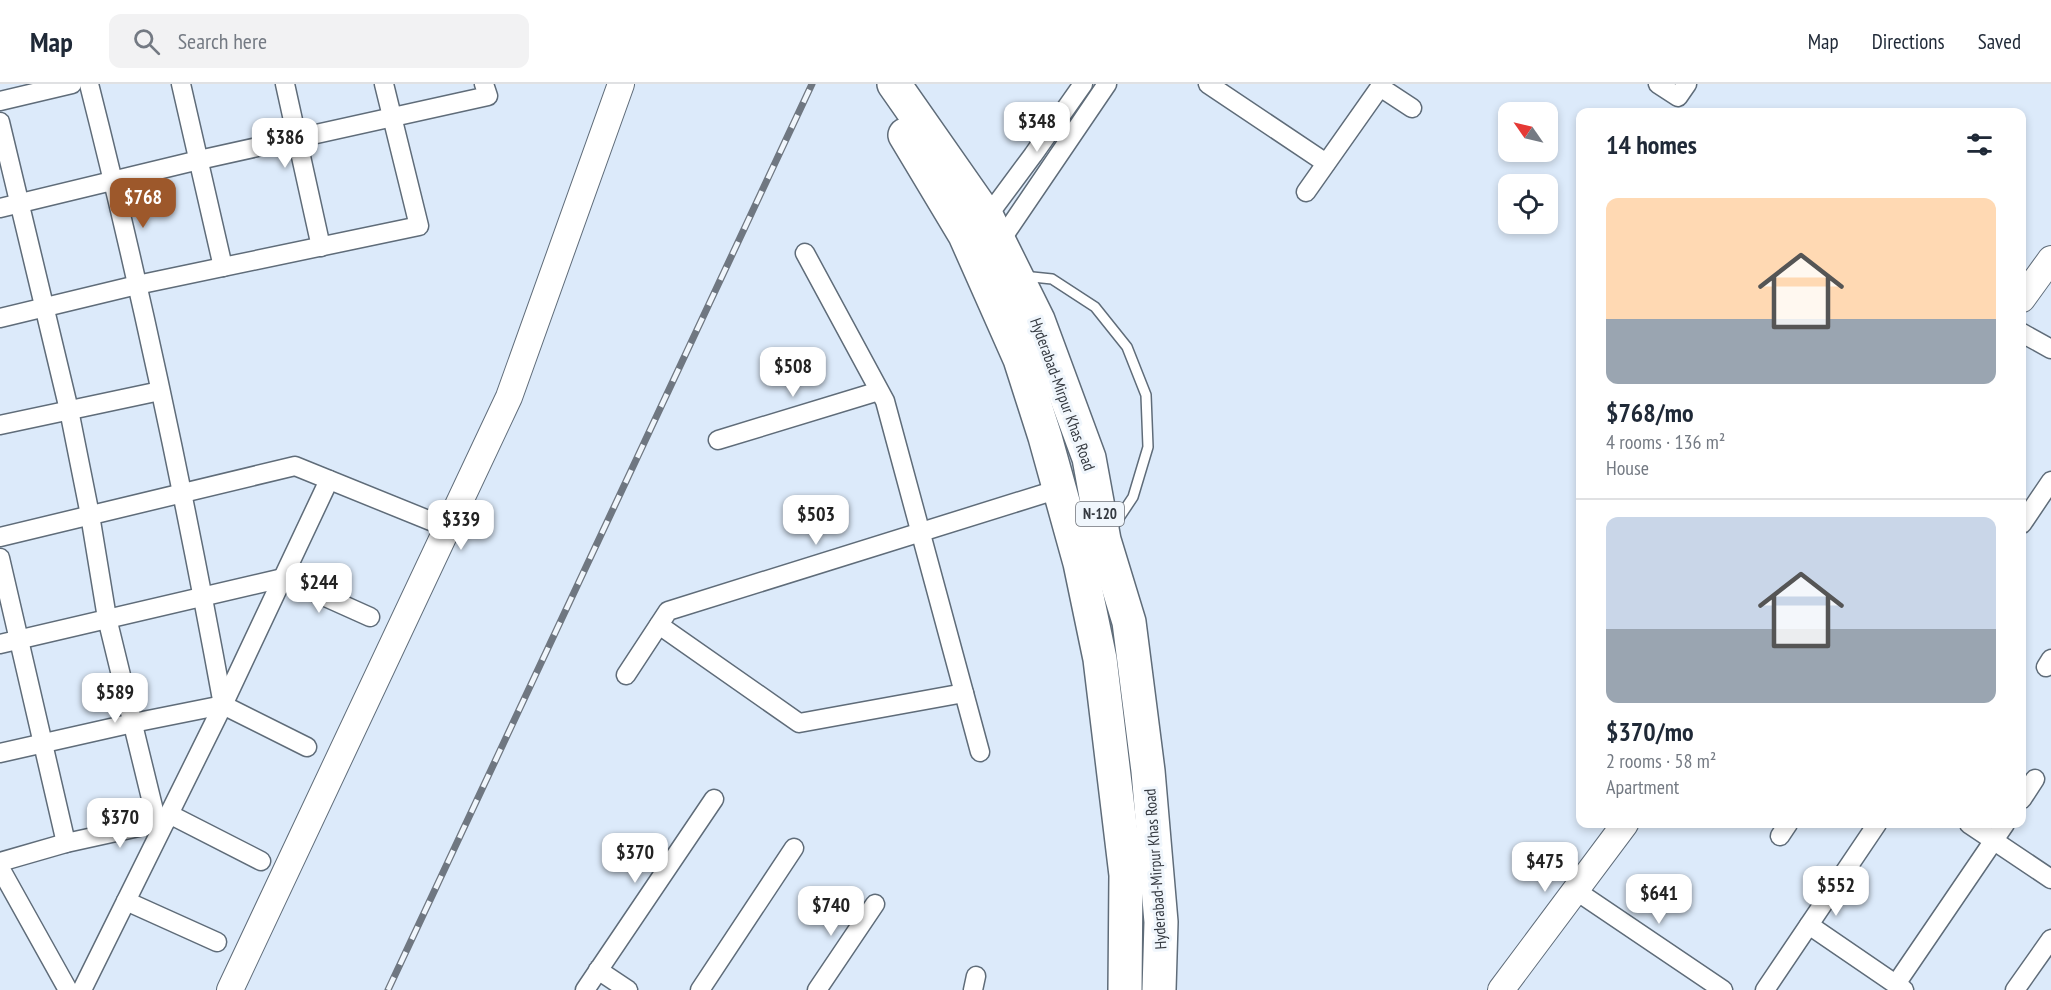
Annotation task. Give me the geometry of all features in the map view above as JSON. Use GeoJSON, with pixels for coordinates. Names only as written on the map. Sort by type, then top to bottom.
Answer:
{"type":"FeatureCollection","features":[{"type":"Feature","properties":{"kind":"highway","name":"Hyderabad-Mirpur Khas Road"},"geometry":{"type":"LineString","coordinates":[[874,84],[965,235],[1020,359],[1080,563],[1100,659],[1126,875],[1125,990]]}},
{"type":"Feature","properties":{"kind":"highway","name":"Hyderabad-Mirpur Khas Road"},"geometry":{"type":"LineString","coordinates":[[894,84],[993,230],[1038,320],[1089,458],[1104,540],[1129,622],[1148,771],[1161,922],[1159,990]]}},
{"type":"Feature","properties":{"kind":"street"},"geometry":{"type":"LineString","coordinates":[[0,101],[72,84]]}},
{"type":"Feature","properties":{"kind":"street"},"geometry":{"type":"LineString","coordinates":[[90,84],[114,180],[182,493],[223,705]]}},
{"type":"Feature","properties":{"kind":"street"},"geometry":{"type":"LineString","coordinates":[[181,84],[223,267]]}},
{"type":"Feature","properties":{"kind":"street"},"geometry":{"type":"LineString","coordinates":[[285,84],[321,247]]}},
{"type":"Feature","properties":{"kind":"street"},"geometry":{"type":"LineString","coordinates":[[0,318],[137,285],[419,226],[384,84]]}},
{"type":"Feature","properties":{"kind":"street"},"geometry":{"type":"LineString","coordinates":[[0,208],[199,160],[488,96],[484,84]]}},
{"type":"Feature","properties":{"kind":"street"},"geometry":{"type":"LineString","coordinates":[[230,990],[509,397],[621,84]]}},
{"type":"Feature","properties":{"kind":"street"},"geometry":{"type":"LineString","coordinates":[[993,230],[1034,155],[1083,84]]}},
{"type":"Feature","properties":{"kind":"street"},"geometry":{"type":"LineString","coordinates":[[993,230],[1107,84]]}},
{"type":"Feature","properties":{"kind":"street"},"geometry":{"type":"LineString","coordinates":[[1208,84],[1326,163]]}},
{"type":"Feature","properties":{"kind":"street"},"geometry":{"type":"LineString","coordinates":[[1658,84],[1678,97],[1687,84]]}},
{"type":"Feature","properties":{"kind":"street"},"geometry":{"type":"LineString","coordinates":[[1306,192],[1381,85],[1412,108]]}},
{"type":"Feature","properties":{"kind":"street"},"geometry":{"type":"LineString","coordinates":[[0,122],[69,410],[107,618],[133,723],[164,819]]}},
{"type":"Feature","properties":{"kind":"street"},"geometry":{"type":"LineString","coordinates":[[805,253],[885,401],[980,752]]}},
{"type":"Feature","properties":{"kind":"street"},"geometry":{"type":"LineString","coordinates":[[2026,293],[2051,259]]}},
{"type":"Feature","properties":{"kind":"street"},"geometry":{"type":"LineString","coordinates":[[2026,335],[2051,349]]}},
{"type":"Feature","properties":{"kind":"street"},"geometry":{"type":"LineString","coordinates":[[0,425],[160,391]]}},
{"type":"Feature","properties":{"kind":"street"},"geometry":{"type":"LineString","coordinates":[[718,440],[879,391]]}},
{"type":"Feature","properties":{"kind":"street"},"geometry":{"type":"LineString","coordinates":[[0,537],[295,466],[448,528]]}},
{"type":"Feature","properties":{"kind":"street"},"geometry":{"type":"LineString","coordinates":[[82,990],[164,819],[223,705],[329,480]]}},
{"type":"Feature","properties":{"kind":"street"},"geometry":{"type":"LineString","coordinates":[[2026,519],[2049,488]]}},
{"type":"Feature","properties":{"kind":"street"},"geometry":{"type":"LineString","coordinates":[[626,675],[668,611],[1059,489]]}},
{"type":"Feature","properties":{"kind":"street"},"geometry":{"type":"LineString","coordinates":[[0,558],[9,642],[43,743],[66,843]]}},
{"type":"Feature","properties":{"kind":"street"},"geometry":{"type":"LineString","coordinates":[[9,642],[283,578],[370,617]]}},
{"type":"Feature","properties":{"kind":"street"},"geometry":{"type":"LineString","coordinates":[[659,625],[799,723],[964,693]]}},
{"type":"Feature","properties":{"kind":"street"},"geometry":{"type":"LineString","coordinates":[[0,753],[223,705],[307,747]]}},
{"type":"Feature","properties":{"kind":"street"},"geometry":{"type":"LineString","coordinates":[[2026,793],[2036,779]]}},
{"type":"Feature","properties":{"kind":"street"},"geometry":{"type":"LineString","coordinates":[[628,990],[592,984],[714,799]]}},
{"type":"Feature","properties":{"kind":"street"},"geometry":{"type":"LineString","coordinates":[[0,862],[164,819],[261,861]]}},
{"type":"Feature","properties":{"kind":"street"},"geometry":{"type":"LineString","coordinates":[[1502,990],[1622,828]]}},
{"type":"Feature","properties":{"kind":"street"},"geometry":{"type":"LineString","coordinates":[[1765,990],[1874,828]]}},
{"type":"Feature","properties":{"kind":"street"},"geometry":{"type":"LineString","coordinates":[[1975,828],[2051,879]]}},
{"type":"Feature","properties":{"kind":"street"},"geometry":{"type":"LineString","coordinates":[[1809,925],[1900,987],[2002,828]]}},
{"type":"Feature","properties":{"kind":"street"},"geometry":{"type":"LineString","coordinates":[[700,990],[795,848]]}},
{"type":"Feature","properties":{"kind":"street"},"geometry":{"type":"LineString","coordinates":[[0,868],[8,899],[68,990]]}},
{"type":"Feature","properties":{"kind":"street"},"geometry":{"type":"LineString","coordinates":[[1575,890],[1723,990]]}},
{"type":"Feature","properties":{"kind":"street"},"geometry":{"type":"LineString","coordinates":[[126,901],[218,942]]}},
{"type":"Feature","properties":{"kind":"street"},"geometry":{"type":"LineString","coordinates":[[817,990],[875,904]]}},
{"type":"Feature","properties":{"kind":"street"},"geometry":{"type":"LineString","coordinates":[[2015,990],[2051,939]]}},
{"type":"Feature","properties":{"kind":"lane"},"geometry":{"type":"LineString","coordinates":[[1014,275],[1052,279],[1095,307],[1127,347],[1146,395],[1148,447],[1133,497],[1104,540]]}},
{"type":"Feature","properties":{"kind":"railway"},"geometry":{"type":"LineString","coordinates":[[388,990],[812,84]]}}]}
